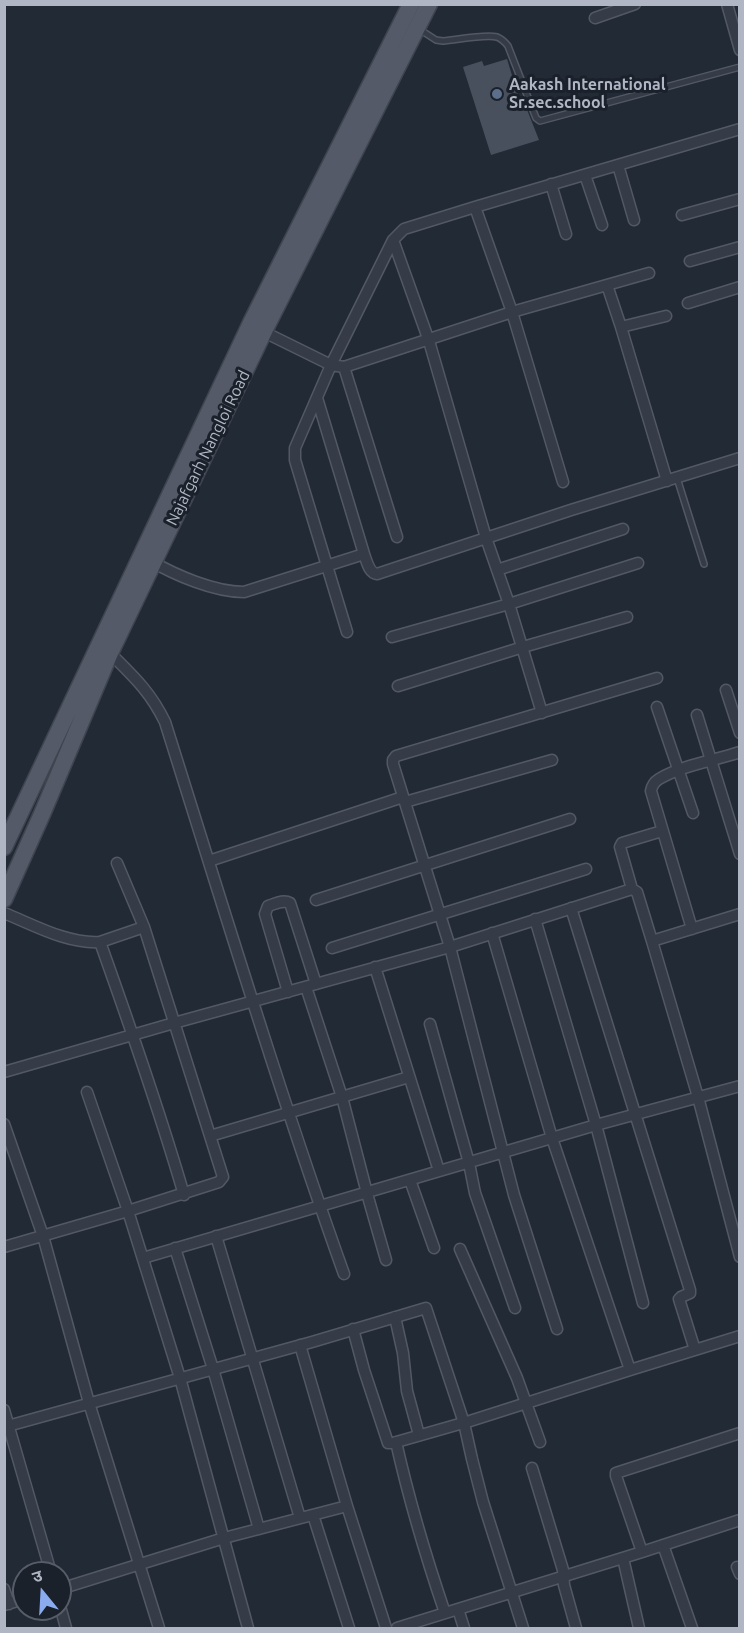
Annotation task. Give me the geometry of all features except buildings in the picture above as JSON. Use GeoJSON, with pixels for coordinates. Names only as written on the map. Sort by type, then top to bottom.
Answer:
{"type":"FeatureCollection","features":[{"type":"Feature","properties":{"kind":"main road","name":"Najafgarh Nangloi Road"},"geometry":{"type":"LineString","coordinates":[[4,899],[110,653],[147,559],[252,321],[411,4]]}},
{"type":"Feature","properties":{"kind":"main road","name":"Najafgarh Nangloi Road"},"geometry":{"type":"LineString","coordinates":[[4,847],[147,559],[429,4]]}},
{"type":"Feature","properties":{"kind":"street"},"geometry":{"type":"LineString","coordinates":[[595,18],[635,4]]}},
{"type":"Feature","properties":{"kind":"street"},"geometry":{"type":"LineString","coordinates":[[727,4],[738,43]]}},
{"type":"Feature","properties":{"kind":"street"},"geometry":{"type":"LineString","coordinates":[[348,632],[295,460],[295,448],[331,364],[393,240],[404,229],[740,129]]}},
{"type":"Feature","properties":{"kind":"street"},"geometry":{"type":"LineString","coordinates":[[618,165],[634,220]]}},
{"type":"Feature","properties":{"kind":"street"},"geometry":{"type":"LineString","coordinates":[[585,175],[602,225]]}},
{"type":"Feature","properties":{"kind":"street"},"geometry":{"type":"LineString","coordinates":[[552,184],[566,234]]}},
{"type":"Feature","properties":{"kind":"street"},"geometry":{"type":"LineString","coordinates":[[682,215],[740,198]]}},
{"type":"Feature","properties":{"kind":"street"},"geometry":{"type":"LineString","coordinates":[[475,207],[512,312],[563,482]]}},
{"type":"Feature","properties":{"kind":"street"},"geometry":{"type":"LineString","coordinates":[[393,240],[429,340],[486,538],[523,647],[542,713]]}},
{"type":"Feature","properties":{"kind":"street"},"geometry":{"type":"LineString","coordinates":[[690,261],[740,247]]}},
{"type":"Feature","properties":{"kind":"street"},"geometry":{"type":"LineString","coordinates":[[264,332],[331,364],[344,367],[512,312],[649,273]]}},
{"type":"Feature","properties":{"kind":"street"},"geometry":{"type":"LineString","coordinates":[[607,285],[672,479]]}},
{"type":"Feature","properties":{"kind":"street"},"geometry":{"type":"LineString","coordinates":[[688,303],[740,287]]}},
{"type":"Feature","properties":{"kind":"street"},"geometry":{"type":"LineString","coordinates":[[621,327],[666,316]]}},
{"type":"Feature","properties":{"kind":"street"},"geometry":{"type":"LineString","coordinates":[[344,367],[397,537]]}},
{"type":"Feature","properties":{"kind":"street"},"geometry":{"type":"LineString","coordinates":[[317,398],[364,554],[371,571],[377,574],[740,458]]}},
{"type":"Feature","properties":{"kind":"street"},"geometry":{"type":"LineString","coordinates":[[497,570],[623,529]]}},
{"type":"Feature","properties":{"kind":"street"},"geometry":{"type":"LineString","coordinates":[[147,559],[196,582],[220,590],[244,592],[364,554]]}},
{"type":"Feature","properties":{"kind":"street"},"geometry":{"type":"LineString","coordinates":[[392,637],[509,604],[638,563]]}},
{"type":"Feature","properties":{"kind":"street"},"geometry":{"type":"LineString","coordinates":[[398,686],[627,617]]}},
{"type":"Feature","properties":{"kind":"street"},"geometry":{"type":"LineString","coordinates":[[110,653],[143,685],[156,703],[165,722],[253,1002],[344,1274]]}},
{"type":"Feature","properties":{"kind":"street"},"geometry":{"type":"LineString","coordinates":[[557,1329],[514,1195],[450,947],[393,764],[396,756],[657,678]]}},
{"type":"Feature","properties":{"kind":"street"},"geometry":{"type":"LineString","coordinates":[[726,690],[740,733]]}},
{"type":"Feature","properties":{"kind":"street"},"geometry":{"type":"LineString","coordinates":[[657,707],[693,813]]}},
{"type":"Feature","properties":{"kind":"street"},"geometry":{"type":"LineString","coordinates":[[698,715],[740,854]]}},
{"type":"Feature","properties":{"kind":"street"},"geometry":{"type":"LineString","coordinates":[[692,929],[662,831],[651,790],[652,785],[657,780],[678,771],[740,752]]}},
{"type":"Feature","properties":{"kind":"street"},"geometry":{"type":"LineString","coordinates":[[209,861],[404,799],[552,760]]}},
{"type":"Feature","properties":{"kind":"street"},"geometry":{"type":"LineString","coordinates":[[316,900],[570,819]]}},
{"type":"Feature","properties":{"kind":"street"},"geometry":{"type":"LineString","coordinates":[[662,831],[622,843],[620,847],[632,889],[637,892],[698,1097],[740,1257]]}},
{"type":"Feature","properties":{"kind":"street"},"geometry":{"type":"LineString","coordinates":[[4,1247],[184,1194],[219,1182],[223,1177],[144,927],[117,863]]}},
{"type":"Feature","properties":{"kind":"street"},"geometry":{"type":"LineString","coordinates":[[332,948],[586,869]]}},
{"type":"Feature","properties":{"kind":"street"},"geometry":{"type":"LineString","coordinates":[[4,1072],[450,947],[632,889]]}},
{"type":"Feature","properties":{"kind":"street"},"geometry":{"type":"LineString","coordinates":[[288,992],[265,914],[268,906],[281,902],[290,903],[386,1260]]}},
{"type":"Feature","properties":{"kind":"street"},"geometry":{"type":"LineString","coordinates":[[571,908],[690,1290],[690,1293],[679,1299],[695,1350]]}},
{"type":"Feature","properties":{"kind":"street"},"geometry":{"type":"LineString","coordinates":[[4,913],[74,941],[87,943],[100,942],[144,927]]}},
{"type":"Feature","properties":{"kind":"street"},"geometry":{"type":"LineString","coordinates":[[652,941],[740,914]]}},
{"type":"Feature","properties":{"kind":"street"},"geometry":{"type":"LineString","coordinates":[[535,920],[597,1125],[643,1303]]}},
{"type":"Feature","properties":{"kind":"street"},"geometry":{"type":"LineString","coordinates":[[492,933],[552,1138],[630,1370]]}},
{"type":"Feature","properties":{"kind":"street"},"geometry":{"type":"LineString","coordinates":[[100,942],[134,1036],[184,1194]]}},
{"type":"Feature","properties":{"kind":"street"},"geometry":{"type":"LineString","coordinates":[[375,967],[439,1171]]}},
{"type":"Feature","properties":{"kind":"street"},"geometry":{"type":"LineString","coordinates":[[430,1024],[469,1163],[475,1193],[514,1308]]}},
{"type":"Feature","properties":{"kind":"street"},"geometry":{"type":"LineString","coordinates":[[210,1136],[410,1077]]}},
{"type":"Feature","properties":{"kind":"street"},"geometry":{"type":"LineString","coordinates":[[143,1257],[597,1125],[740,1086]]}},
{"type":"Feature","properties":{"kind":"street"},"geometry":{"type":"LineString","coordinates":[[87,1092],[143,1257],[180,1378],[248,1629]]}},
{"type":"Feature","properties":{"kind":"street"},"geometry":{"type":"LineString","coordinates":[[4,1124],[43,1236],[89,1403],[159,1629]]}},
{"type":"Feature","properties":{"kind":"street"},"geometry":{"type":"LineString","coordinates":[[410,1180],[434,1248]]}},
{"type":"Feature","properties":{"kind":"street"},"geometry":{"type":"LineString","coordinates":[[216,1236],[300,1518]]}},
{"type":"Feature","properties":{"kind":"street"},"geometry":{"type":"LineString","coordinates":[[175,1248],[259,1529]]}},
{"type":"Feature","properties":{"kind":"street"},"geometry":{"type":"LineString","coordinates":[[460,1249],[499,1335],[540,1442]]}},
{"type":"Feature","properties":{"kind":"street"},"geometry":{"type":"LineString","coordinates":[[7,1426],[423,1309],[428,1310],[464,1423],[483,1502],[523,1629]]}},
{"type":"Feature","properties":{"kind":"street"},"geometry":{"type":"LineString","coordinates":[[395,1317],[403,1353],[407,1391],[419,1435]]}},
{"type":"Feature","properties":{"kind":"street"},"geometry":{"type":"LineString","coordinates":[[354,1329],[364,1370],[388,1443],[464,1423],[740,1336]]}},
{"type":"Feature","properties":{"kind":"street"},"geometry":{"type":"LineString","coordinates":[[300,1345],[386,1629]]}},
{"type":"Feature","properties":{"kind":"street"},"geometry":{"type":"LineString","coordinates":[[4,1410],[47,1561]]}},
{"type":"Feature","properties":{"kind":"street"},"geometry":{"type":"LineString","coordinates":[[642,1552],[616,1473],[740,1433]]}},
{"type":"Feature","properties":{"kind":"street"},"geometry":{"type":"LineString","coordinates":[[396,1442],[423,1548],[445,1613]]}},
{"type":"Feature","properties":{"kind":"street"},"geometry":{"type":"LineString","coordinates":[[532,1468],[564,1576],[564,1585],[576,1629]]}},
{"type":"Feature","properties":{"kind":"street"},"geometry":{"type":"LineString","coordinates":[[72,1585],[224,1538],[347,1506]]}},
{"type":"Feature","properties":{"kind":"street"},"geometry":{"type":"LineString","coordinates":[[313,1515],[349,1629]]}},
{"type":"Feature","properties":{"kind":"street"},"geometry":{"type":"LineString","coordinates":[[397,1629],[740,1520]]}},
{"type":"Feature","properties":{"kind":"street"},"geometry":{"type":"LineString","coordinates":[[663,1545],[692,1629]]}},
{"type":"Feature","properties":{"kind":"street"},"geometry":{"type":"LineString","coordinates":[[622,1558],[639,1629]]}},
{"type":"Feature","properties":{"kind":"street"},"geometry":{"type":"LineString","coordinates":[[4,1589],[7,1604]]}},
{"type":"Feature","properties":{"kind":"street"},"geometry":{"type":"LineString","coordinates":[[458,1609],[464,1629]]}},
{"type":"Feature","properties":{"kind":"lane"},"geometry":{"type":"LineString","coordinates":[[417,28],[436,40],[490,37],[504,41],[536,118],[540,121],[740,67]]}},
{"type":"Feature","properties":{"kind":"lane"},"geometry":{"type":"LineString","coordinates":[[672,479],[704,564]]}},
{"type":"Feature","properties":{"kind":"place","name":"Aakash International Sr.sec.school"},"geometry":{"type":"Point","coordinates":[497,94]}}]}
